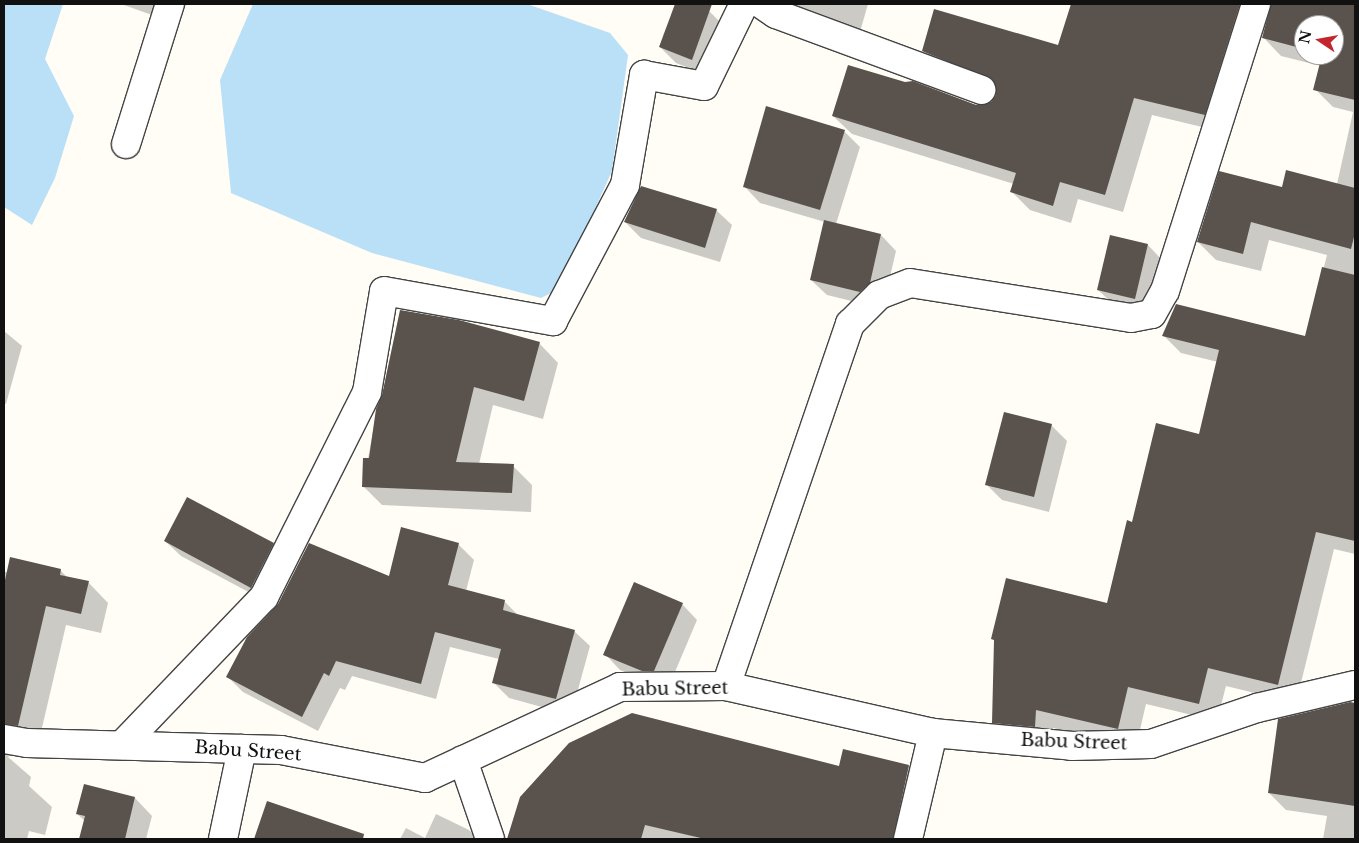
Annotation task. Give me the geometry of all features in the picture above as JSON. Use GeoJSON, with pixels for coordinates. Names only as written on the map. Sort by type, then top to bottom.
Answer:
{"type":"FeatureCollection","features":[{"type":"Feature","properties":{"kind":"street"},"geometry":{"type":"LineString","coordinates":[[126,144],[170,4]]}},
{"type":"Feature","properties":{"kind":"street"},"geometry":{"type":"LineString","coordinates":[[122,744],[264,597],[367,392],[384,291],[553,321],[625,185],[644,76],[704,86],[744,4]]}},
{"type":"Feature","properties":{"kind":"street"},"geometry":{"type":"LineString","coordinates":[[761,4],[776,14],[981,90]]}},
{"type":"Feature","properties":{"kind":"street"},"geometry":{"type":"LineString","coordinates":[[726,686],[850,324],[879,295],[910,283],[1131,318],[1152,314],[1166,290],[1256,4]]}},
{"type":"Feature","properties":{"kind":"street","name":"Babu Street"},"geometry":{"type":"LineString","coordinates":[[4,739],[28,743],[122,744],[281,750],[425,778],[620,687],[726,686],[933,733],[1072,746],[1150,744],[1257,708],[1355,685]]}},
{"type":"Feature","properties":{"kind":"street"},"geometry":{"type":"LineString","coordinates":[[908,839],[933,733]]}},
{"type":"Feature","properties":{"kind":"street"},"geometry":{"type":"LineString","coordinates":[[223,839],[242,749]]}},
{"type":"Feature","properties":{"kind":"street"},"geometry":{"type":"LineString","coordinates":[[463,760],[490,839]]}},
{"type":"Feature","properties":{"kind":"water"},"geometry":{"type":"Polygon","coordinates":[[[4,4],[63,4],[45,59],[74,116],[55,178],[32,225],[4,207],[4,4]]]}},
{"type":"Feature","properties":{"kind":"water"},"geometry":{"type":"Polygon","coordinates":[[[253,4],[527,4],[610,33],[628,55],[612,171],[559,289],[541,298],[372,253],[231,193],[220,80],[253,4]]]}},
{"type":"Feature","properties":{"kind":"building"},"geometry":{"type":"Polygon","coordinates":[[[675,4],[712,4],[692,60],[659,47],[675,4]]]}},
{"type":"Feature","properties":{"kind":"building"},"geometry":{"type":"Polygon","coordinates":[[[1071,4],[1240,4],[1205,115],[1134,98],[1105,195],[1060,182],[1053,206],[1010,192],[1016,173],[832,116],[848,65],[905,82],[913,81],[976,105],[991,102],[996,95],[993,80],[922,51],[934,9],[1058,45],[1071,4]]]}},
{"type":"Feature","properties":{"kind":"building"},"geometry":{"type":"Polygon","coordinates":[[[1271,4],[1355,4],[1355,100],[1313,90],[1319,65],[1344,65],[1344,15],[1294,15],[1294,46],[1262,38],[1271,4]]]}},
{"type":"Feature","properties":{"kind":"building"},"geometry":{"type":"Polygon","coordinates":[[[766,106],[845,130],[820,210],[743,187],[766,106]]]}},
{"type":"Feature","properties":{"kind":"building"},"geometry":{"type":"Polygon","coordinates":[[[1286,170],[1355,188],[1355,233],[1351,249],[1251,222],[1243,254],[1197,242],[1219,171],[1282,187],[1286,170]]]}},
{"type":"Feature","properties":{"kind":"building"},"geometry":{"type":"Polygon","coordinates":[[[641,186],[717,209],[705,248],[624,222],[641,186]]]}},
{"type":"Feature","properties":{"kind":"building"},"geometry":{"type":"Polygon","coordinates":[[[824,220],[881,234],[870,283],[860,292],[810,280],[824,220]]]}},
{"type":"Feature","properties":{"kind":"building"},"geometry":{"type":"Polygon","coordinates":[[[1110,235],[1148,244],[1135,299],[1097,290],[1110,235]]]}},
{"type":"Feature","properties":{"kind":"building"},"geometry":{"type":"Polygon","coordinates":[[[1322,267],[1355,275],[1355,541],[1316,532],[1278,685],[1208,668],[1199,704],[1128,687],[1118,729],[1036,710],[1035,727],[992,723],[994,640],[991,639],[1006,578],[1107,603],[1127,520],[1132,522],[1156,423],[1199,434],[1219,350],[1162,336],[1176,304],[1305,336],[1322,267]]]}},
{"type":"Feature","properties":{"kind":"building"},"geometry":{"type":"Polygon","coordinates":[[[400,310],[459,320],[540,342],[524,401],[474,387],[456,462],[514,464],[512,493],[362,487],[363,458],[369,458],[376,409],[382,395],[400,310]]]}},
{"type":"Feature","properties":{"kind":"building"},"geometry":{"type":"Polygon","coordinates":[[[1004,412],[1052,424],[1034,497],[985,485],[1004,412]]]}},
{"type":"Feature","properties":{"kind":"building"},"geometry":{"type":"Polygon","coordinates":[[[187,497],[274,543],[251,588],[164,541],[187,497]]]}},
{"type":"Feature","properties":{"kind":"building"},"geometry":{"type":"Polygon","coordinates":[[[401,527],[459,543],[448,585],[505,600],[503,610],[575,630],[556,699],[492,683],[501,649],[435,632],[421,684],[336,661],[329,676],[324,673],[302,717],[226,677],[247,637],[278,604],[309,543],[389,576],[401,527]]]}},
{"type":"Feature","properties":{"kind":"building"},"geometry":{"type":"Polygon","coordinates":[[[10,557],[61,569],[60,575],[89,581],[81,614],[46,606],[18,726],[4,724],[4,585],[10,557]]]}},
{"type":"Feature","properties":{"kind":"building"},"geometry":{"type":"Polygon","coordinates":[[[634,582],[683,603],[654,671],[642,671],[603,655],[634,582]]]}},
{"type":"Feature","properties":{"kind":"building"},"geometry":{"type":"Polygon","coordinates":[[[1350,702],[1355,703],[1355,806],[1268,793],[1278,719],[1350,702]]]}},
{"type":"Feature","properties":{"kind":"building"},"geometry":{"type":"Polygon","coordinates":[[[632,713],[839,766],[843,749],[909,765],[893,839],[705,839],[645,825],[641,839],[507,839],[520,797],[569,743],[632,713]]]}},
{"type":"Feature","properties":{"kind":"building"},"geometry":{"type":"Polygon","coordinates":[[[84,784],[135,797],[125,839],[79,839],[85,816],[76,814],[84,784]]]}},
{"type":"Feature","properties":{"kind":"building"},"geometry":{"type":"Polygon","coordinates":[[[267,801],[364,834],[363,839],[254,839],[267,801]]]}}]}
